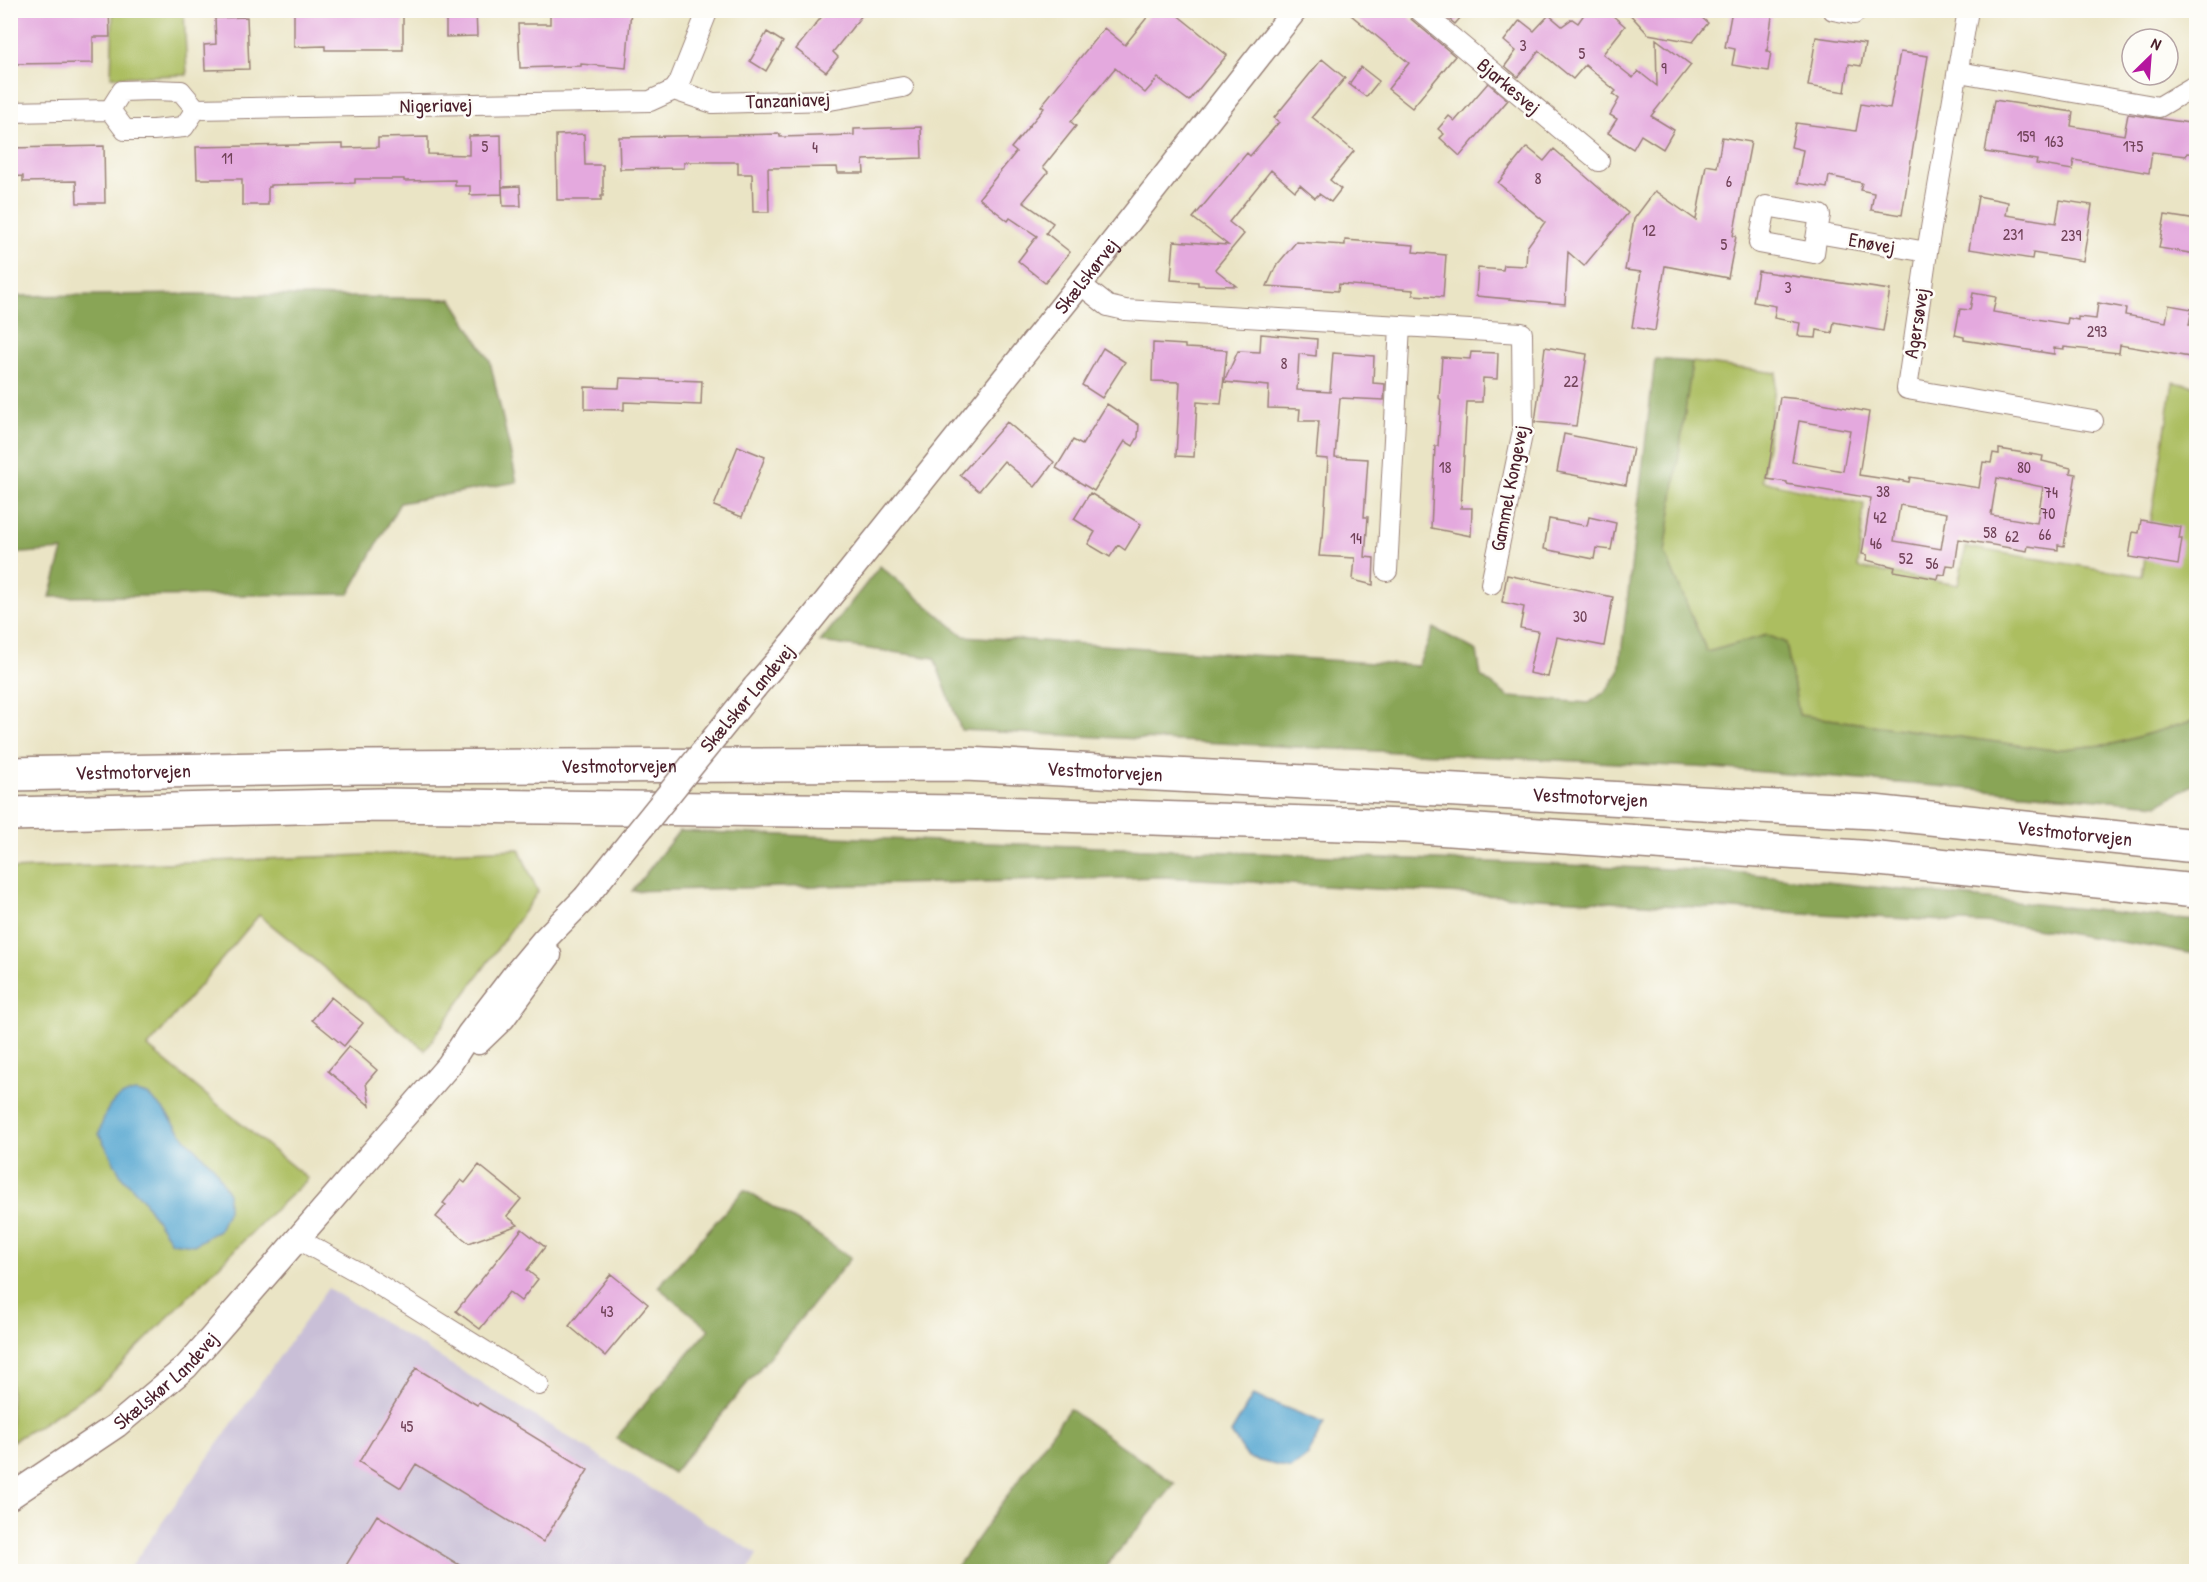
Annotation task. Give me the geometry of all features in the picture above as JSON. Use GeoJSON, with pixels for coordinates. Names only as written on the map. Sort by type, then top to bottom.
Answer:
{"type":"FeatureCollection","features":[{"type":"Feature","properties":{"kind":"highway"},"geometry":{"type":"LineString","coordinates":[[10,760],[100,772]]}},
{"type":"Feature","properties":{"kind":"highway","name":"Vestmotorvejen"},"geometry":{"type":"LineString","coordinates":[[10,774],[360,767],[966,764],[1873,812],[2196,846]]}},
{"type":"Feature","properties":{"kind":"highway"},"geometry":{"type":"LineString","coordinates":[[10,835],[345,823],[457,806]]}},
{"type":"Feature","properties":{"kind":"highway","name":"Vestmotorvejen"},"geometry":{"type":"LineString","coordinates":[[10,814],[457,806],[960,812],[1406,826],[1859,857],[2196,891]]}},
{"type":"Feature","properties":{"kind":"street"},"geometry":{"type":"LineString","coordinates":[[674,90],[683,75],[708,10]]}},
{"type":"Feature","properties":{"kind":"street","name":"Skælskørvej"},"geometry":{"type":"LineString","coordinates":[[874,540],[1080,284],[1295,10]]}},
{"type":"Feature","properties":{"kind":"street","name":"Bjarkesvej"},"geometry":{"type":"LineString","coordinates":[[1419,10],[1599,161]]}},
{"type":"Feature","properties":{"kind":"street"},"geometry":{"type":"LineString","coordinates":[[1833,10],[1854,14],[1855,10]]}},
{"type":"Feature","properties":{"kind":"street","name":"Agersøvej"},"geometry":{"type":"LineString","coordinates":[[1963,11],[1959,72],[1927,252],[1907,389],[2093,421]]}},
{"type":"Feature","properties":{"kind":"street"},"geometry":{"type":"LineString","coordinates":[[1959,72],[2159,107],[2191,88],[2196,88]]}},
{"type":"Feature","properties":{"kind":"street","name":"Tanzaniavej"},"geometry":{"type":"LineString","coordinates":[[674,90],[713,103],[830,100],[903,87]]}},
{"type":"Feature","properties":{"kind":"street"},"geometry":{"type":"LineString","coordinates":[[152,90],[181,91],[196,109],[184,128],[153,130],[125,130],[110,110],[122,91],[152,90]]}},
{"type":"Feature","properties":{"kind":"street","name":"Nigeriavej"},"geometry":{"type":"LineString","coordinates":[[196,109],[650,101],[674,90]]}},
{"type":"Feature","properties":{"kind":"street"},"geometry":{"type":"LineString","coordinates":[[10,112],[110,110]]}},
{"type":"Feature","properties":{"kind":"street","name":"Enøvej"},"geometry":{"type":"LineString","coordinates":[[1817,233],[1927,252]]}},
{"type":"Feature","properties":{"kind":"street","name":"Gammel Kongevej"},"geometry":{"type":"LineString","coordinates":[[1080,284],[1108,306],[1125,310],[1522,333],[1523,430],[1491,584]]}},
{"type":"Feature","properties":{"kind":"street"},"geometry":{"type":"LineString","coordinates":[[1387,571],[1400,326]]}},
{"type":"Feature","properties":{"kind":"street","name":"Skælskør Landevej"},"geometry":{"type":"LineString","coordinates":[[10,1497],[117,1425],[186,1368],[453,1061],[481,1040],[503,1018],[554,949],[579,904],[874,540]]}},
{"type":"Feature","properties":{"kind":"street"},"geometry":{"type":"LineString","coordinates":[[298,1239],[363,1275],[539,1385]]}},
{"type":"Feature","properties":{"kind":"shaded area"},"geometry":{"type":"Polygon","coordinates":[[[328,1288],[757,1554],[747,1572],[127,1572],[328,1288]]]}},
{"type":"Feature","properties":{"kind":"green space"},"geometry":{"type":"Polygon","coordinates":[[[113,11],[184,11],[187,75],[111,77],[113,11]]]}},
{"type":"Feature","properties":{"kind":"green space"},"geometry":{"type":"Polygon","coordinates":[[[193,294],[452,299],[490,361],[517,482],[400,503],[349,594],[50,597],[63,550],[11,554],[11,296],[193,294]]]}},
{"type":"Feature","properties":{"kind":"green space"},"geometry":{"type":"Polygon","coordinates":[[[1655,359],[1692,362],[1665,553],[1707,652],[1767,635],[1786,643],[1799,715],[2054,750],[2113,744],[2196,720],[2196,783],[2159,804],[1713,768],[961,730],[934,658],[820,642],[880,566],[964,636],[1418,666],[1434,628],[1477,651],[1481,676],[1509,697],[1589,703],[1606,691],[1619,672],[1655,359]]]}},
{"type":"Feature","properties":{"kind":"green space"},"geometry":{"type":"Polygon","coordinates":[[[1692,362],[1777,373],[1762,481],[1864,504],[1858,568],[1958,585],[1966,547],[2142,576],[2173,382],[2196,386],[2196,720],[2113,744],[2054,750],[1799,715],[1786,643],[1767,635],[1707,652],[1665,553],[1692,362]]]}},
{"type":"Feature","properties":{"kind":"green space"},"geometry":{"type":"Polygon","coordinates":[[[679,831],[1723,871],[2196,921],[2196,954],[2016,925],[1163,877],[632,891],[679,831]]]}},
{"type":"Feature","properties":{"kind":"green space"},"geometry":{"type":"Polygon","coordinates":[[[519,849],[538,892],[425,1050],[259,915],[148,1047],[308,1179],[266,1218],[100,1386],[11,1442],[10,869],[519,849]]]}},
{"type":"Feature","properties":{"kind":"green space"},"geometry":{"type":"Polygon","coordinates":[[[744,1190],[805,1226],[851,1258],[673,1473],[616,1438],[709,1329],[658,1287],[744,1190]]]}},
{"type":"Feature","properties":{"kind":"green space"},"geometry":{"type":"Polygon","coordinates":[[[1069,1409],[1175,1484],[1102,1571],[954,1571],[1069,1409]]]}},
{"type":"Feature","properties":{"kind":"water"},"geometry":{"type":"Polygon","coordinates":[[[136,1092],[148,1095],[163,1109],[186,1139],[215,1168],[228,1193],[228,1210],[219,1230],[194,1245],[171,1242],[141,1197],[122,1177],[99,1134],[110,1106],[120,1096],[136,1092]]]}},
{"type":"Feature","properties":{"kind":"water"},"geometry":{"type":"Polygon","coordinates":[[[1253,1395],[1324,1423],[1308,1456],[1291,1469],[1248,1458],[1231,1433],[1253,1395]]]}},
{"type":"Feature","properties":{"kind":"building"},"geometry":{"type":"Polygon","coordinates":[[[16,10],[109,10],[110,37],[93,37],[93,63],[10,64],[10,19],[16,19],[16,10]]]}},
{"type":"Feature","properties":{"kind":"building"},"geometry":{"type":"Polygon","coordinates":[[[294,10],[403,10],[403,50],[325,50],[325,46],[294,47],[294,10]]]}},
{"type":"Feature","properties":{"kind":"building"},"geometry":{"type":"Polygon","coordinates":[[[446,10],[476,10],[477,36],[446,37],[446,10]]]}},
{"type":"Feature","properties":{"kind":"building"},"geometry":{"type":"Polygon","coordinates":[[[550,10],[631,10],[626,68],[581,64],[581,66],[520,68],[518,24],[550,24],[550,10]]]}},
{"type":"Feature","properties":{"kind":"building"},"geometry":{"type":"Polygon","coordinates":[[[827,10],[866,10],[833,52],[838,57],[826,72],[796,49],[827,10]]]}},
{"type":"Feature","properties":{"kind":"building"},"geometry":{"type":"Polygon","coordinates":[[[1153,10],[1171,10],[1227,55],[1189,101],[1158,78],[1145,93],[1115,68],[1071,122],[1076,126],[1043,167],[1048,172],[1023,202],[1053,223],[1046,233],[1070,252],[1045,283],[1018,261],[1037,236],[1010,218],[1008,221],[979,198],[1016,152],[1011,148],[1044,108],[1041,106],[1104,28],[1125,45],[1153,10]]]}},
{"type":"Feature","properties":{"kind":"building"},"geometry":{"type":"Polygon","coordinates":[[[1345,10],[1407,10],[1411,19],[1455,56],[1412,108],[1388,89],[1409,63],[1345,10]]]}},
{"type":"Feature","properties":{"kind":"building"},"geometry":{"type":"Polygon","coordinates":[[[1438,10],[1467,10],[1455,24],[1438,10]]]}},
{"type":"Feature","properties":{"kind":"building"},"geometry":{"type":"Polygon","coordinates":[[[1587,10],[1606,10],[1625,26],[1603,54],[1633,78],[1638,71],[1657,86],[1656,39],[1691,65],[1651,116],[1674,130],[1663,149],[1641,135],[1633,149],[1608,133],[1617,119],[1610,115],[1619,99],[1613,94],[1616,91],[1585,65],[1573,79],[1539,51],[1518,77],[1505,66],[1516,51],[1504,41],[1520,20],[1534,31],[1549,15],[1562,26],[1572,19],[1578,23],[1587,10]]]}},
{"type":"Feature","properties":{"kind":"building"},"geometry":{"type":"Polygon","coordinates":[[[1626,10],[1693,10],[1708,23],[1693,42],[1648,34],[1626,10]]]}},
{"type":"Feature","properties":{"kind":"building"},"geometry":{"type":"Polygon","coordinates":[[[1732,10],[1773,10],[1767,51],[1771,52],[1768,71],[1732,65],[1735,49],[1725,47],[1732,10]]]}},
{"type":"Feature","properties":{"kind":"building"},"geometry":{"type":"Polygon","coordinates":[[[247,17],[249,69],[205,70],[204,45],[216,44],[215,18],[247,17]]]}},
{"type":"Feature","properties":{"kind":"building"},"geometry":{"type":"Polygon","coordinates":[[[767,32],[783,42],[766,71],[750,61],[767,32]]]}},
{"type":"Feature","properties":{"kind":"building"},"geometry":{"type":"Polygon","coordinates":[[[1816,37],[1865,44],[1861,66],[1849,64],[1845,92],[1808,86],[1816,37]]]}},
{"type":"Feature","properties":{"kind":"building"},"geometry":{"type":"Polygon","coordinates":[[[1900,52],[1928,56],[1902,215],[1871,210],[1874,193],[1860,190],[1862,183],[1829,176],[1827,188],[1797,183],[1803,150],[1791,147],[1796,123],[1856,131],[1861,104],[1890,109],[1900,52]]]}},
{"type":"Feature","properties":{"kind":"building"},"geometry":{"type":"Polygon","coordinates":[[[1322,59],[1345,78],[1312,117],[1354,151],[1330,180],[1341,189],[1331,202],[1319,194],[1315,198],[1300,185],[1295,191],[1271,170],[1229,222],[1244,234],[1215,269],[1236,286],[1198,285],[1198,282],[1171,280],[1174,241],[1228,245],[1193,218],[1247,153],[1250,156],[1279,122],[1274,118],[1322,59]]]}},
{"type":"Feature","properties":{"kind":"building"},"geometry":{"type":"Polygon","coordinates":[[[1361,67],[1379,81],[1366,97],[1349,84],[1361,67]]]}},
{"type":"Feature","properties":{"kind":"building"},"geometry":{"type":"Polygon","coordinates":[[[1488,83],[1508,100],[1460,156],[1440,138],[1444,134],[1438,129],[1449,116],[1455,121],[1488,83]]]}},
{"type":"Feature","properties":{"kind":"building"},"geometry":{"type":"Polygon","coordinates":[[[1994,100],[2073,112],[2071,126],[2124,135],[2128,114],[2196,124],[2196,154],[2187,153],[2186,156],[2152,152],[2149,173],[2074,160],[2072,170],[2036,164],[2037,160],[1985,152],[1994,100]]]}},
{"type":"Feature","properties":{"kind":"building"},"geometry":{"type":"Polygon","coordinates":[[[921,127],[922,158],[863,160],[864,173],[838,173],[837,167],[768,168],[769,212],[753,212],[752,174],[738,174],[738,162],[684,162],[684,168],[620,169],[619,137],[854,135],[854,129],[921,127]]]}},
{"type":"Feature","properties":{"kind":"building"},"geometry":{"type":"Polygon","coordinates":[[[584,134],[585,165],[603,165],[603,196],[601,200],[557,200],[556,135],[584,134]]]}},
{"type":"Feature","properties":{"kind":"building"},"geometry":{"type":"Polygon","coordinates":[[[501,135],[502,194],[470,195],[470,186],[455,186],[455,180],[355,179],[355,183],[271,185],[268,187],[268,205],[242,205],[242,179],[197,179],[196,147],[343,144],[343,148],[378,147],[378,138],[428,137],[428,154],[469,155],[469,136],[501,135]]]}},
{"type":"Feature","properties":{"kind":"building"},"geometry":{"type":"Polygon","coordinates":[[[1722,137],[1751,142],[1733,236],[1736,236],[1728,278],[1665,266],[1655,331],[1632,327],[1641,272],[1625,270],[1634,219],[1655,191],[1696,220],[1706,165],[1717,167],[1722,137]]]}},
{"type":"Feature","properties":{"kind":"building"},"geometry":{"type":"Polygon","coordinates":[[[104,146],[105,203],[77,203],[76,181],[23,182],[23,176],[10,177],[10,148],[104,146]]]}},
{"type":"Feature","properties":{"kind":"building"},"geometry":{"type":"Polygon","coordinates":[[[1527,147],[1544,161],[1554,149],[1628,213],[1584,266],[1568,252],[1565,304],[1476,296],[1478,268],[1503,270],[1504,265],[1526,266],[1527,247],[1545,222],[1498,183],[1527,147]]]}},
{"type":"Feature","properties":{"kind":"building"},"geometry":{"type":"Polygon","coordinates":[[[520,186],[521,206],[503,206],[502,187],[520,186]]]}},
{"type":"Feature","properties":{"kind":"building"},"geometry":{"type":"Polygon","coordinates":[[[1978,196],[2008,202],[2006,215],[2056,223],[2060,200],[2092,205],[2083,261],[2033,253],[2032,259],[1969,249],[1978,196]]]}},
{"type":"Feature","properties":{"kind":"building"},"geometry":{"type":"Polygon","coordinates":[[[2165,215],[2196,220],[2196,254],[2159,248],[2165,215]]]}},
{"type":"Feature","properties":{"kind":"building"},"geometry":{"type":"Polygon","coordinates":[[[1345,240],[1414,245],[1413,252],[1446,255],[1443,297],[1413,295],[1413,290],[1339,284],[1338,291],[1267,286],[1276,266],[1296,242],[1345,245],[1345,240]]]}},
{"type":"Feature","properties":{"kind":"building"},"geometry":{"type":"Polygon","coordinates":[[[1758,271],[1890,290],[1883,331],[1834,322],[1832,333],[1817,330],[1816,338],[1800,337],[1798,335],[1800,323],[1774,318],[1776,306],[1753,302],[1758,271]]]}},
{"type":"Feature","properties":{"kind":"building"},"geometry":{"type":"Polygon","coordinates":[[[1973,293],[1996,297],[1993,312],[2067,324],[2068,318],[2096,319],[2098,303],[2126,308],[2125,315],[2166,322],[2169,305],[2192,309],[2189,325],[2196,329],[2196,358],[2120,345],[2119,353],[2064,347],[2064,349],[2054,348],[2054,354],[1964,340],[1964,337],[1955,335],[1960,309],[1970,310],[1973,293]]]}},
{"type":"Feature","properties":{"kind":"building"},"geometry":{"type":"Polygon","coordinates":[[[1261,334],[1317,339],[1316,356],[1299,354],[1297,390],[1330,392],[1333,353],[1374,356],[1373,383],[1385,384],[1384,400],[1340,398],[1335,457],[1368,459],[1364,517],[1368,517],[1365,557],[1374,558],[1373,585],[1353,580],[1355,558],[1319,556],[1321,538],[1323,538],[1328,459],[1316,458],[1319,421],[1299,421],[1300,409],[1268,408],[1269,386],[1224,382],[1238,351],[1260,352],[1261,334]]]}},
{"type":"Feature","properties":{"kind":"building"},"geometry":{"type":"Polygon","coordinates":[[[1153,343],[1185,345],[1185,348],[1227,350],[1221,404],[1197,402],[1194,457],[1176,456],[1180,382],[1152,381],[1153,343]]]}},
{"type":"Feature","properties":{"kind":"building"},"geometry":{"type":"Polygon","coordinates":[[[1545,347],[1587,354],[1576,426],[1535,422],[1545,347]]]}},
{"type":"Feature","properties":{"kind":"building"},"geometry":{"type":"Polygon","coordinates":[[[1103,348],[1125,362],[1102,398],[1082,385],[1103,348]]]}},
{"type":"Feature","properties":{"kind":"building"},"geometry":{"type":"Polygon","coordinates":[[[1471,352],[1498,353],[1497,379],[1483,378],[1482,402],[1467,402],[1461,508],[1472,508],[1471,536],[1431,528],[1442,357],[1470,359],[1471,352]]]}},
{"type":"Feature","properties":{"kind":"building"},"geometry":{"type":"Polygon","coordinates":[[[620,378],[702,381],[701,405],[624,402],[624,410],[585,409],[585,387],[619,388],[620,378]]]}},
{"type":"Feature","properties":{"kind":"building"},"geometry":{"type":"Polygon","coordinates":[[[1780,397],[1869,412],[1859,475],[1909,482],[1910,477],[1979,488],[1983,462],[1991,463],[1993,453],[1999,454],[1999,449],[2043,456],[2042,461],[2071,468],[2070,473],[2076,474],[2064,546],[2058,545],[2058,550],[2028,546],[2027,551],[1959,539],[1955,566],[1947,565],[1945,575],[1939,574],[1938,579],[1894,571],[1895,567],[1866,560],[1867,555],[1862,554],[1871,498],[1767,479],[1780,397]],[[1799,421],[1792,462],[1843,471],[1850,430],[1799,421]],[[1997,478],[1991,515],[2037,523],[2043,487],[1997,478]],[[1900,505],[1894,541],[1941,549],[1947,513],[1900,505]]]}},
{"type":"Feature","properties":{"kind":"building"},"geometry":{"type":"Polygon","coordinates":[[[1107,404],[1139,425],[1138,437],[1133,446],[1125,441],[1094,491],[1056,468],[1073,440],[1082,445],[1107,404]]]}},
{"type":"Feature","properties":{"kind":"building"},"geometry":{"type":"Polygon","coordinates":[[[1007,422],[1054,462],[1035,487],[1004,461],[979,491],[960,475],[1007,422]]]}},
{"type":"Feature","properties":{"kind":"building"},"geometry":{"type":"Polygon","coordinates":[[[1564,434],[1633,448],[1626,485],[1557,472],[1564,434]]]}},
{"type":"Feature","properties":{"kind":"building"},"geometry":{"type":"Polygon","coordinates":[[[738,446],[765,457],[742,517],[714,506],[738,446]]]}},
{"type":"Feature","properties":{"kind":"building"},"geometry":{"type":"Polygon","coordinates":[[[1090,493],[1141,524],[1125,550],[1118,545],[1110,557],[1088,544],[1095,532],[1074,519],[1090,493]]]}},
{"type":"Feature","properties":{"kind":"building"},"geometry":{"type":"Polygon","coordinates":[[[1589,517],[1616,523],[1611,550],[1596,548],[1594,559],[1544,549],[1549,519],[1587,526],[1589,517]]]}},
{"type":"Feature","properties":{"kind":"building"},"geometry":{"type":"Polygon","coordinates":[[[2141,520],[2181,527],[2179,539],[2182,539],[2178,565],[2129,557],[2133,532],[2139,533],[2141,520]]]}},
{"type":"Feature","properties":{"kind":"building"},"geometry":{"type":"Polygon","coordinates":[[[1507,575],[1613,597],[1604,646],[1557,637],[1548,677],[1529,673],[1538,631],[1520,628],[1524,607],[1502,602],[1507,575]]]}},
{"type":"Feature","properties":{"kind":"building"},"geometry":{"type":"Polygon","coordinates":[[[331,997],[363,1023],[344,1046],[312,1020],[331,997]]]}},
{"type":"Feature","properties":{"kind":"building"},"geometry":{"type":"Polygon","coordinates":[[[349,1046],[377,1070],[366,1083],[370,1106],[328,1071],[349,1046]]]}},
{"type":"Feature","properties":{"kind":"building"},"geometry":{"type":"Polygon","coordinates":[[[479,1165],[521,1199],[507,1216],[518,1225],[469,1243],[436,1217],[446,1205],[443,1203],[461,1180],[465,1183],[479,1165]]]}},
{"type":"Feature","properties":{"kind":"building"},"geometry":{"type":"Polygon","coordinates":[[[522,1229],[545,1247],[527,1270],[538,1279],[521,1301],[509,1292],[480,1329],[456,1311],[522,1229]]]}},
{"type":"Feature","properties":{"kind":"building"},"geometry":{"type":"Polygon","coordinates":[[[611,1274],[648,1304],[605,1356],[569,1326],[611,1274]]]}},
{"type":"Feature","properties":{"kind":"building"},"geometry":{"type":"Polygon","coordinates":[[[416,1368],[477,1405],[479,1403],[588,1470],[543,1542],[416,1464],[401,1488],[359,1462],[416,1368]]]}},
{"type":"Feature","properties":{"kind":"building"},"geometry":{"type":"Polygon","coordinates":[[[377,1515],[471,1572],[342,1572],[377,1515]]]}}]}
